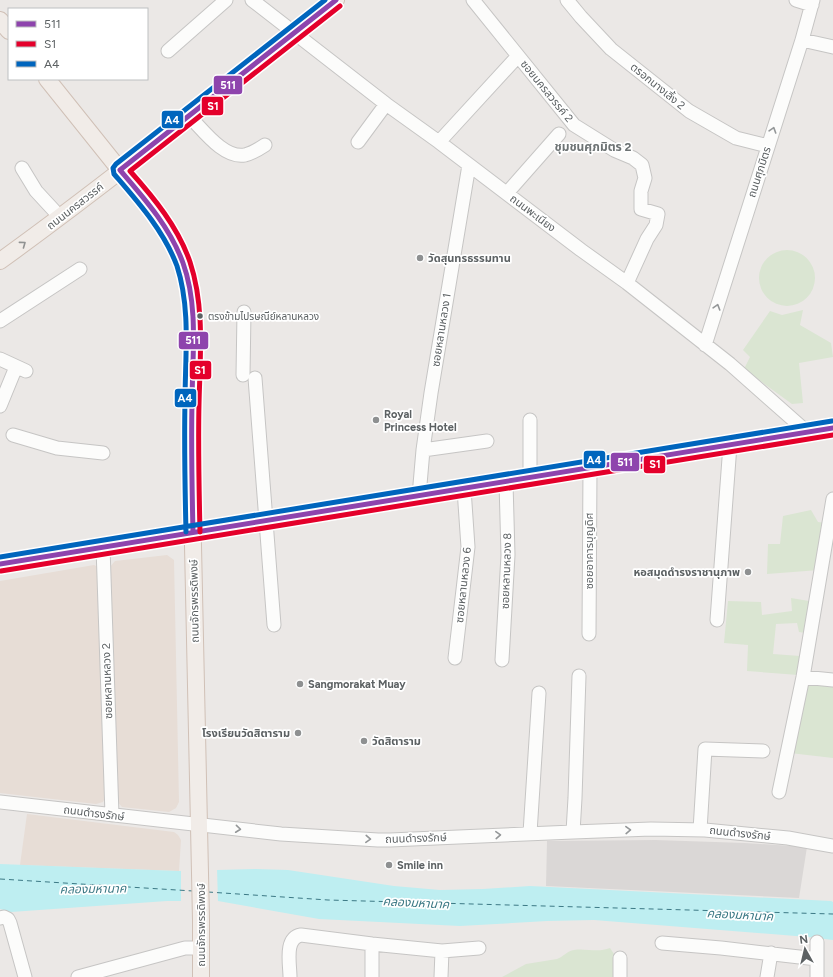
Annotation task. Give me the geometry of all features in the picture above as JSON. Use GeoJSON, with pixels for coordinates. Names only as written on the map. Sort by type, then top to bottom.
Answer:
{"type":"FeatureCollection","features":[{"type":"Feature","properties":{"kind":"main road","name":"ถนนนครสวรรค์"},"geometry":{"type":"LineString","coordinates":[[0,261],[60,218],[336,0]]}},
{"type":"Feature","properties":{"kind":"main road"},"geometry":{"type":"LineString","coordinates":[[0,20],[8,30]]}},
{"type":"Feature","properties":{"kind":"main road","name":"ถนนจักรพรรดิพงษ์"},"geometry":{"type":"LineString","coordinates":[[48,80],[168,230],[184,264],[189,281],[192,338],[192,532],[200,859],[201,977]]}},
{"type":"Feature","properties":{"kind":"main road"},"geometry":{"type":"LineString","coordinates":[[0,564],[833,428]]}},
{"type":"Feature","properties":{"kind":"street"},"geometry":{"type":"LineString","coordinates":[[168,51],[226,0]]}},
{"type":"Feature","properties":{"kind":"street","name":"ถนนพะเนียง"},"geometry":{"type":"LineString","coordinates":[[252,0],[386,104],[627,283],[705,345],[807,432]]}},
{"type":"Feature","properties":{"kind":"street","name":"ซอยนครสวรรค์ 2"},"geometry":{"type":"LineString","coordinates":[[472,0],[574,125],[614,150],[633,158],[642,165],[645,178],[641,191],[641,209],[658,214],[656,225],[647,239],[627,283]]}},
{"type":"Feature","properties":{"kind":"street","name":"ตรอกนางเลิ้ง 2"},"geometry":{"type":"LineString","coordinates":[[567,0],[581,18],[611,49],[689,111],[736,138],[768,146]]}},
{"type":"Feature","properties":{"kind":"street"},"geometry":{"type":"LineString","coordinates":[[796,0],[812,2]]}},
{"type":"Feature","properties":{"kind":"street","name":"ถนนศุภมิตร"},"geometry":{"type":"LineString","coordinates":[[705,345],[802,40],[812,2]]}},
{"type":"Feature","properties":{"kind":"street"},"geometry":{"type":"LineString","coordinates":[[802,40],[833,47]]}},
{"type":"Feature","properties":{"kind":"street"},"geometry":{"type":"LineString","coordinates":[[439,142],[518,56]]}},
{"type":"Feature","properties":{"kind":"street"},"geometry":{"type":"LineString","coordinates":[[358,142],[386,104]]}},
{"type":"Feature","properties":{"kind":"street"},"geometry":{"type":"LineString","coordinates":[[190,116],[219,147],[236,155],[244,155],[253,152],[265,145]]}},
{"type":"Feature","properties":{"kind":"street"},"geometry":{"type":"LineString","coordinates":[[507,193],[559,134]]}},
{"type":"Feature","properties":{"kind":"street","name":"ซอยหลานหลวง 1"},"geometry":{"type":"LineString","coordinates":[[419,496],[423,450],[469,165]]}},
{"type":"Feature","properties":{"kind":"street"},"geometry":{"type":"LineString","coordinates":[[22,168],[36,191],[60,218]]}},
{"type":"Feature","properties":{"kind":"street"},"geometry":{"type":"LineString","coordinates":[[0,321],[80,269]]}},
{"type":"Feature","properties":{"kind":"street"},"geometry":{"type":"LineString","coordinates":[[244,312],[249,377],[265,521],[274,625]]}},
{"type":"Feature","properties":{"kind":"street"},"geometry":{"type":"LineString","coordinates":[[0,359],[21,369],[0,406]]}},
{"type":"Feature","properties":{"kind":"street"},"geometry":{"type":"LineString","coordinates":[[530,420],[530,478]]}},
{"type":"Feature","properties":{"kind":"street"},"geometry":{"type":"LineString","coordinates":[[13,435],[57,448],[103,453]]}},
{"type":"Feature","properties":{"kind":"street"},"geometry":{"type":"LineString","coordinates":[[423,450],[487,442]]}},
{"type":"Feature","properties":{"kind":"street"},"geometry":{"type":"LineString","coordinates":[[717,620],[730,445]]}},
{"type":"Feature","properties":{"kind":"street","name":"ซอยอาคารบุญดิศ"},"geometry":{"type":"LineString","coordinates":[[589,634],[590,468]]}},
{"type":"Feature","properties":{"kind":"street","name":"ซอยหลานหลวง 8"},"geometry":{"type":"LineString","coordinates":[[502,660],[508,555],[506,482]]}},
{"type":"Feature","properties":{"kind":"street","name":"ซอยหลานหลวง 6"},"geometry":{"type":"LineString","coordinates":[[455,658],[468,547],[464,489]]}},
{"type":"Feature","properties":{"kind":"street"},"geometry":{"type":"LineString","coordinates":[[779,792],[803,677],[833,499]]}},
{"type":"Feature","properties":{"kind":"street","name":"ซอยหลานหลวง 2"},"geometry":{"type":"LineString","coordinates":[[103,547],[112,815]]}},
{"type":"Feature","properties":{"kind":"street"},"geometry":{"type":"LineString","coordinates":[[573,832],[579,676]]}},
{"type":"Feature","properties":{"kind":"street"},"geometry":{"type":"LineString","coordinates":[[803,677],[833,680]]}},
{"type":"Feature","properties":{"kind":"street"},"geometry":{"type":"LineString","coordinates":[[530,833],[539,693]]}},
{"type":"Feature","properties":{"kind":"street"},"geometry":{"type":"LineString","coordinates":[[700,830],[705,749],[763,751]]}},
{"type":"Feature","properties":{"kind":"street","name":"ถนนดำรงรักษ์"},"geometry":{"type":"LineString","coordinates":[[0,802],[281,834],[390,840],[652,829],[700,830],[788,838],[833,846]]}},
{"type":"Feature","properties":{"kind":"street"},"geometry":{"type":"LineString","coordinates":[[0,918],[8,919],[10,923],[25,977]]}},
{"type":"Feature","properties":{"kind":"street"},"geometry":{"type":"LineString","coordinates":[[290,977],[289,945],[293,938],[301,935],[442,951],[479,948]]}},
{"type":"Feature","properties":{"kind":"street"},"geometry":{"type":"LineString","coordinates":[[817,942],[818,977]]}},
{"type":"Feature","properties":{"kind":"street"},"geometry":{"type":"LineString","coordinates":[[662,943],[771,953],[817,959]]}},
{"type":"Feature","properties":{"kind":"street"},"geometry":{"type":"LineString","coordinates":[[372,944],[372,977]]}},
{"type":"Feature","properties":{"kind":"street"},"geometry":{"type":"LineString","coordinates":[[78,977],[185,948],[201,948]]}},
{"type":"Feature","properties":{"kind":"street"},"geometry":{"type":"LineString","coordinates":[[441,977],[442,951]]}},
{"type":"Feature","properties":{"kind":"street"},"geometry":{"type":"LineString","coordinates":[[767,977],[771,953]]}},
{"type":"Feature","properties":{"kind":"street"},"geometry":{"type":"LineString","coordinates":[[620,958],[620,977]]}},
{"type":"Feature","properties":{"kind":"shaded area"},"geometry":{"type":"Polygon","coordinates":[[[167,555],[174,560],[179,802],[176,808],[169,812],[122,807],[116,800],[110,567],[115,561],[167,555]]]}},
{"type":"Feature","properties":{"kind":"shaded area"},"geometry":{"type":"Polygon","coordinates":[[[94,565],[98,567],[106,796],[103,802],[96,804],[0,793],[0,581],[94,565]]]}},
{"type":"Feature","properties":{"kind":"shaded area"},"geometry":{"type":"Polygon","coordinates":[[[27,814],[174,832],[181,840],[179,871],[20,865],[27,814]]]}},
{"type":"Feature","properties":{"kind":"shaded area"},"geometry":{"type":"Polygon","coordinates":[[[655,840],[807,847],[799,898],[546,886],[547,841],[655,840]]]}},
{"type":"Feature","properties":{"kind":"green space"},"geometry":{"type":"Polygon","coordinates":[[[787,250],[798,252],[807,258],[813,267],[815,278],[813,289],[807,298],[798,304],[787,306],[776,304],[767,298],[761,289],[759,278],[761,267],[767,258],[776,252],[787,250]]]}},
{"type":"Feature","properties":{"kind":"green space"},"geometry":{"type":"Polygon","coordinates":[[[803,310],[800,325],[831,343],[833,357],[799,363],[803,403],[792,404],[744,369],[750,357],[743,350],[770,311],[782,315],[803,310]]]}},
{"type":"Feature","properties":{"kind":"green space"},"geometry":{"type":"Polygon","coordinates":[[[811,510],[818,522],[826,523],[819,570],[767,574],[768,544],[780,544],[783,516],[811,510]]]}},
{"type":"Feature","properties":{"kind":"green space"},"geometry":{"type":"Polygon","coordinates":[[[791,598],[809,601],[805,633],[799,632],[797,623],[776,624],[773,654],[800,656],[798,675],[747,671],[748,645],[724,643],[728,601],[761,602],[762,615],[792,611],[791,598]]]}},
{"type":"Feature","properties":{"kind":"green space"},"geometry":{"type":"Polygon","coordinates":[[[805,677],[833,680],[833,758],[790,753],[805,677]]]}},
{"type":"Feature","properties":{"kind":"green space"},"geometry":{"type":"Polygon","coordinates":[[[610,948],[616,957],[619,977],[502,977],[526,964],[557,959],[572,951],[601,950],[610,948]]]}},
{"type":"Feature","properties":{"kind":"water","name":"คลองมหานาค"},"geometry":{"type":"Polygon","coordinates":[[[0,864],[179,871],[255,869],[288,870],[394,886],[440,890],[530,886],[831,901],[833,902],[833,940],[594,920],[460,926],[319,919],[218,901],[167,901],[11,912],[0,909],[0,864]]]}},
{"type":"Feature","properties":{"kind":"pier"},"geometry":{"type":"Polygon","coordinates":[[[181,868],[217,868],[218,903],[181,903],[181,868]]]}},
{"type":"Feature","properties":{"kind":"ferry route"},"geometry":{"type":"LineString","coordinates":[[0,879],[193,891]]}},
{"type":"Feature","properties":{"kind":"ferry route"},"geometry":{"type":"LineString","coordinates":[[208,892],[328,900],[833,914]]}},
{"type":"Feature","properties":{"kind":"transit line","name":"A4"},"geometry":{"type":"LineString","coordinates":[[186,532],[186,316],[181,282],[172,253],[158,229],[150,217],[114,174],[113,168],[116,164],[325,0]]}},
{"type":"Feature","properties":{"kind":"transit line","name":"511"},"geometry":{"type":"LineString","coordinates":[[120,170],[336,0]]}},
{"type":"Feature","properties":{"kind":"transit line","name":"S1"},"geometry":{"type":"LineString","coordinates":[[200,532],[199,404],[201,350],[200,314],[195,279],[185,249],[172,225],[156,202],[130,171],[340,6]]}},
{"type":"Feature","properties":{"kind":"transit line","name":"511"},"geometry":{"type":"LineString","coordinates":[[120,170],[164,225],[178,250],[188,280],[194,333],[192,436],[193,532]]}},
{"type":"Feature","properties":{"kind":"transit line","name":"A4"},"geometry":{"type":"LineString","coordinates":[[0,557],[832,421]]}},
{"type":"Feature","properties":{"kind":"transit line","name":"511"},"geometry":{"type":"LineString","coordinates":[[0,564],[833,428]]}},
{"type":"Feature","properties":{"kind":"transit line","name":"S1"},"geometry":{"type":"LineString","coordinates":[[1,571],[833,435]]}},
{"type":"Feature","properties":{"kind":"place","name":"วัดสุนทรธรรมทาน"},"geometry":{"type":"Point","coordinates":[420,258]}},
{"type":"Feature","properties":{"kind":"place","name":"ตรงข้ามไปรษณีย์หลานหลวง"},"geometry":{"type":"Point","coordinates":[200,316]}},
{"type":"Feature","properties":{"kind":"place","name":"Royal Princess Hotel"},"geometry":{"type":"Point","coordinates":[376,420]}},
{"type":"Feature","properties":{"kind":"place","name":"หอสมุดดำรงราชานุภาพ"},"geometry":{"type":"Point","coordinates":[748,572]}},
{"type":"Feature","properties":{"kind":"place","name":"Sangmorakat Muay"},"geometry":{"type":"Point","coordinates":[300,684]}},
{"type":"Feature","properties":{"kind":"place","name":"โรงเรียนวัดสิตาราม"},"geometry":{"type":"Point","coordinates":[298,733]}},
{"type":"Feature","properties":{"kind":"place","name":"วัดสิตาราม"},"geometry":{"type":"Point","coordinates":[364,741]}},
{"type":"Feature","properties":{"kind":"place","name":"Smile inn"},"geometry":{"type":"Point","coordinates":[389,865]}},
{"type":"Feature","properties":{"kind":"district","name":"ชุมชนศุภมิตร 2"},"geometry":{"type":"Point","coordinates":[593,147]}}]}
